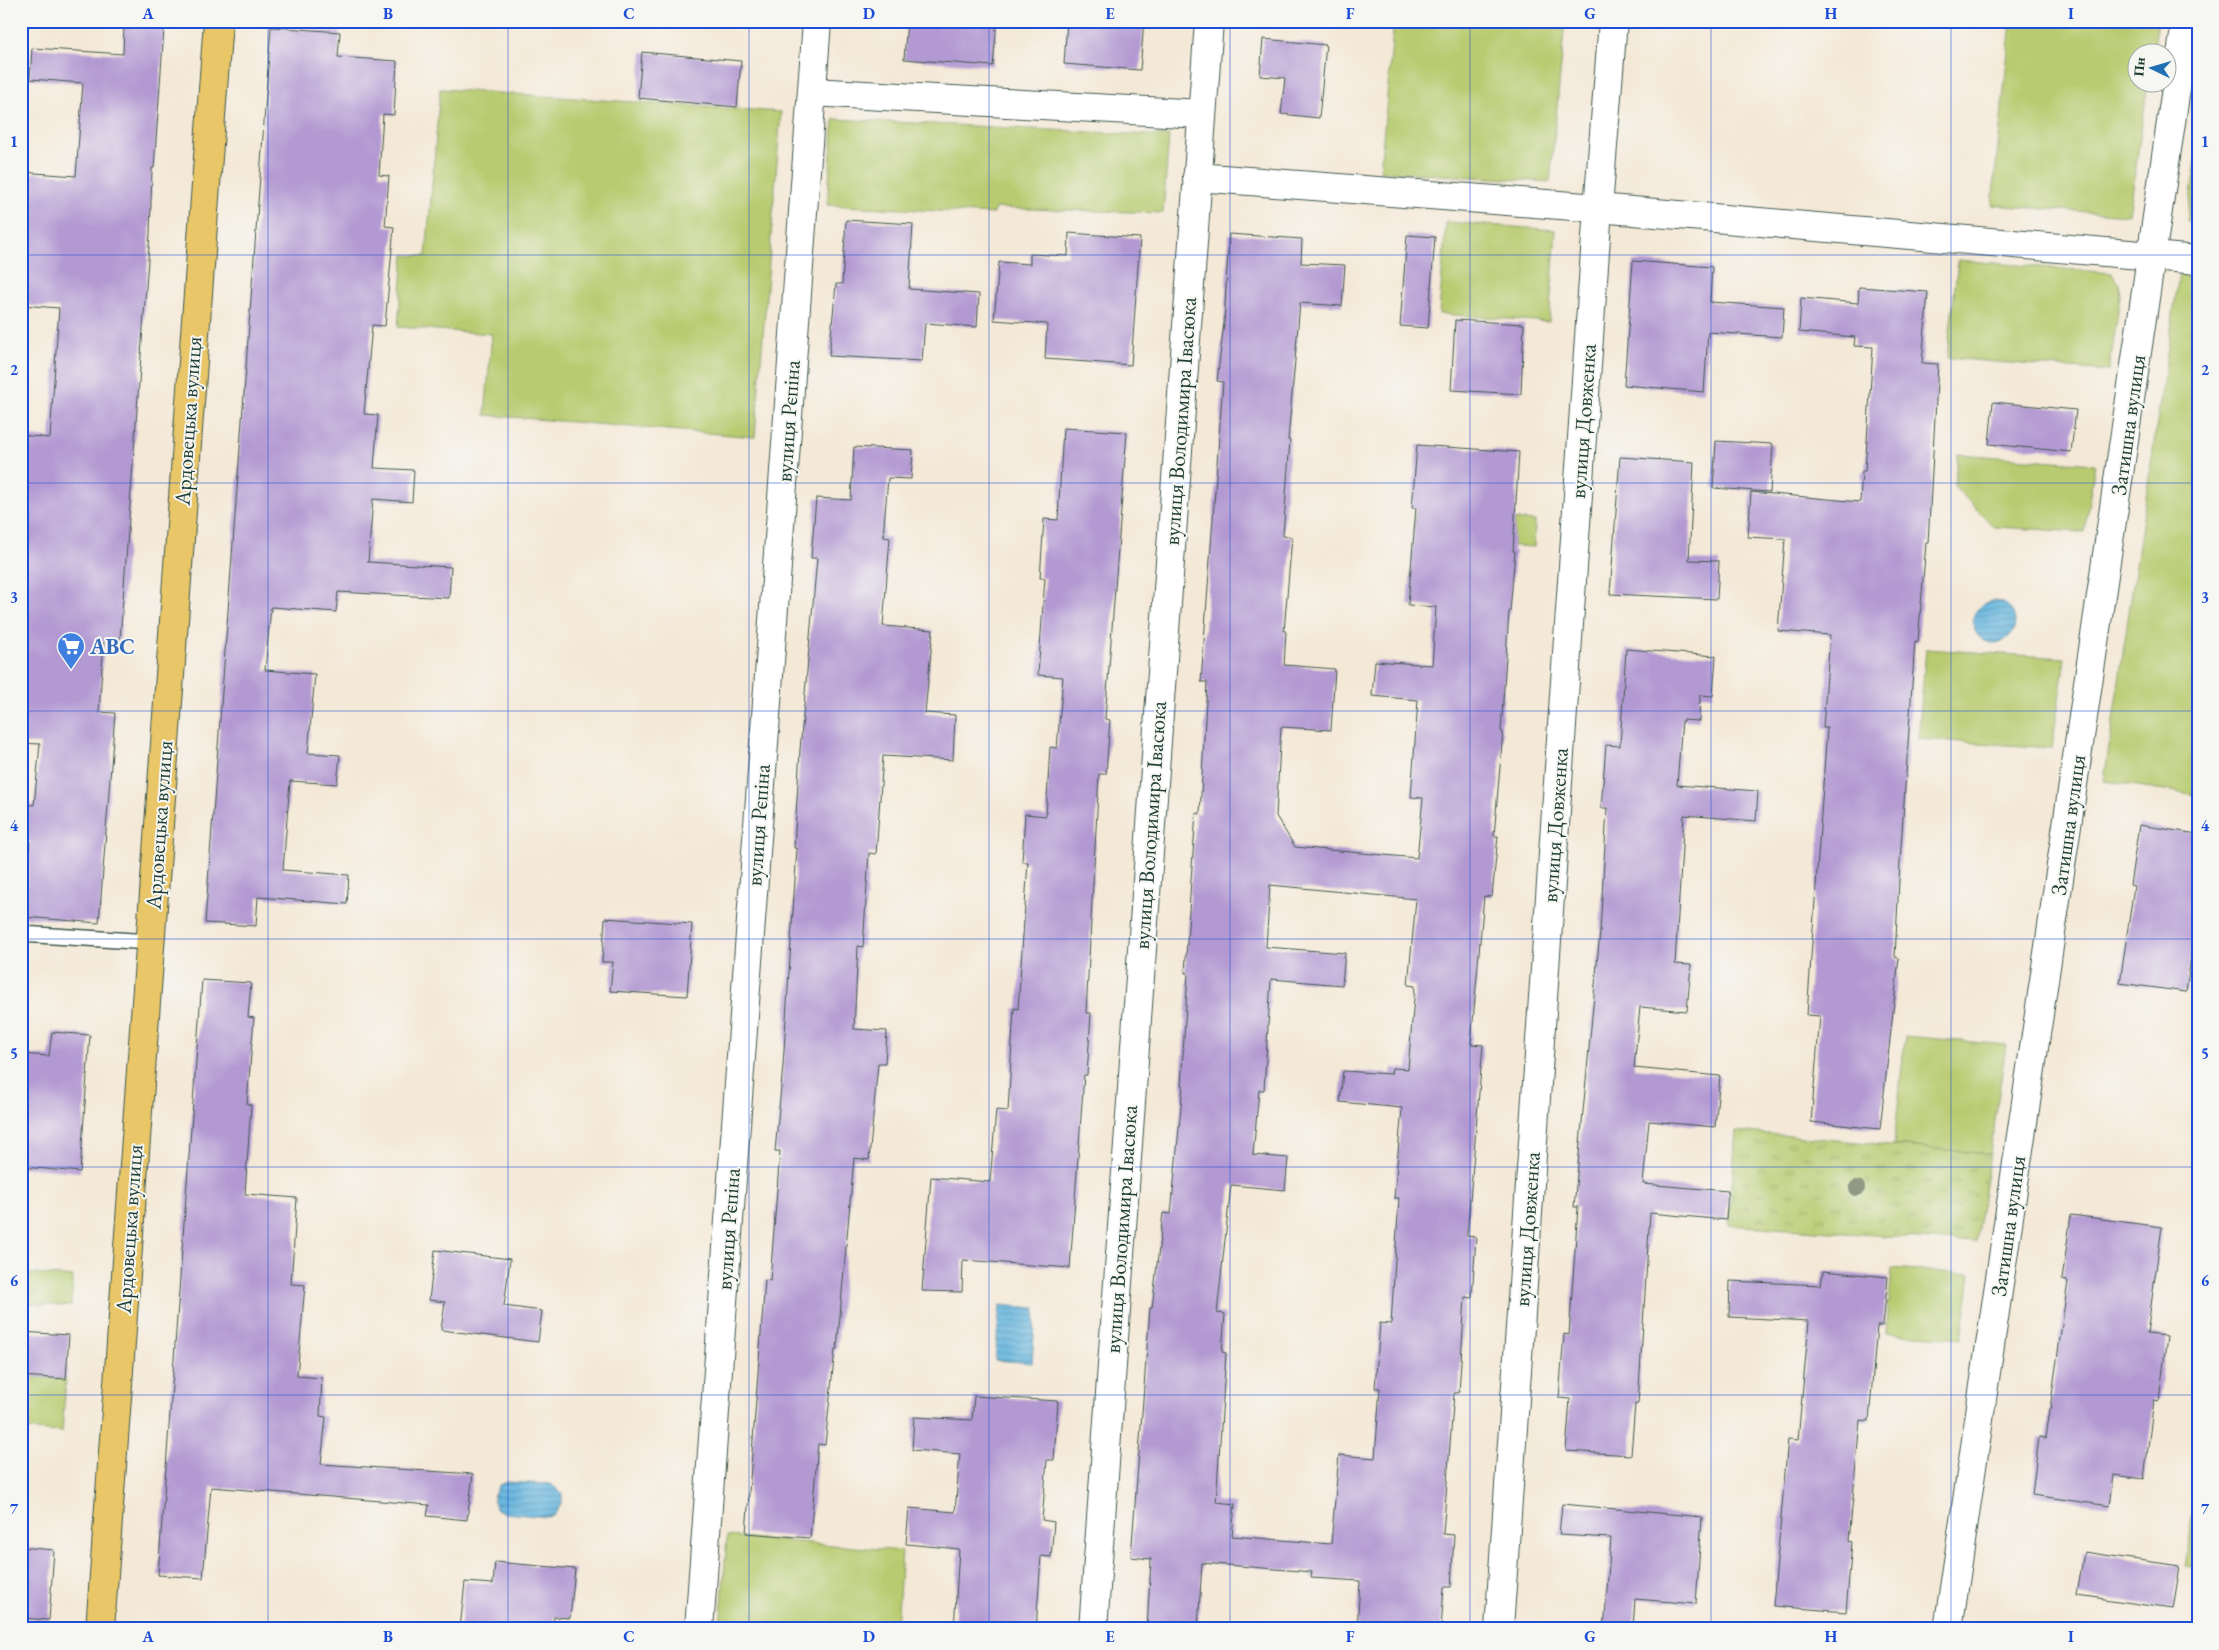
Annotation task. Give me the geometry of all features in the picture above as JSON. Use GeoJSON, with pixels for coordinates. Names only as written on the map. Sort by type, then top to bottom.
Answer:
{"type":"FeatureCollection","features":[{"type":"Feature","properties":{"kind":"highway","name":"Ардовецька вулиця"},"geometry":{"type":"LineString","coordinates":[[100,1629],[218,21]]}},
{"type":"Feature","properties":{"kind":"street","name":"вулиця Рєпіна"},"geometry":{"type":"LineString","coordinates":[[699,1629],[817,21]]}},
{"type":"Feature","properties":{"kind":"street","name":"вулиця Володимира Івасюка"},"geometry":{"type":"LineString","coordinates":[[1093,1629],[1209,21]]}},
{"type":"Feature","properties":{"kind":"street","name":"вулиця Довженка"},"geometry":{"type":"LineString","coordinates":[[1499,1629],[1598,208],[1613,21]]}},
{"type":"Feature","properties":{"kind":"street","name":"Затишна вулиця"},"geometry":{"type":"LineString","coordinates":[[1948,1629],[2153,257],[2186,21]]}},
{"type":"Feature","properties":{"kind":"street"},"geometry":{"type":"LineString","coordinates":[[812,92],[1201,114]]}},
{"type":"Feature","properties":{"kind":"street"},"geometry":{"type":"LineString","coordinates":[[1197,177],[1598,208],[2198,260]]}},
{"type":"Feature","properties":{"kind":"lane"},"geometry":{"type":"LineString","coordinates":[[21,934],[150,942]]}},
{"type":"Feature","properties":{"kind":"green space"},"geometry":{"type":"Polygon","coordinates":[[[1394,21],[1565,21],[1550,182],[1380,171],[1394,21]]]}},
{"type":"Feature","properties":{"kind":"green space"},"geometry":{"type":"Polygon","coordinates":[[[2011,21],[2158,21],[2155,42],[2126,42],[2126,92],[2147,92],[2129,215],[1992,205],[2011,21]]]}},
{"type":"Feature","properties":{"kind":"green space"},"geometry":{"type":"Polygon","coordinates":[[[440,89],[781,112],[755,437],[485,415],[492,334],[398,327],[404,255],[426,256],[440,89]]]}},
{"type":"Feature","properties":{"kind":"green space"},"geometry":{"type":"Polygon","coordinates":[[[834,119],[1169,136],[1163,213],[995,208],[994,214],[827,205],[834,119]]]}},
{"type":"Feature","properties":{"kind":"green space"},"geometry":{"type":"Polygon","coordinates":[[[2198,145],[2198,223],[2187,221],[2198,145]]]}},
{"type":"Feature","properties":{"kind":"green space"},"geometry":{"type":"Polygon","coordinates":[[[1446,222],[1556,230],[1549,322],[1439,314],[1446,222]]]}},
{"type":"Feature","properties":{"kind":"green space"},"geometry":{"type":"Polygon","coordinates":[[[1958,260],[2112,273],[2119,283],[2120,297],[2109,371],[1947,358],[1958,260]]]}},
{"type":"Feature","properties":{"kind":"green space"},"geometry":{"type":"Polygon","coordinates":[[[2179,274],[2198,275],[2198,795],[2104,781],[2179,274]]]}},
{"type":"Feature","properties":{"kind":"green space"},"geometry":{"type":"Polygon","coordinates":[[[1958,454],[2095,464],[2084,532],[1994,527],[1954,486],[1958,454]]]}},
{"type":"Feature","properties":{"kind":"green space"},"geometry":{"type":"Polygon","coordinates":[[[1415,512],[1535,521],[1534,547],[1414,539],[1415,512]]]}},
{"type":"Feature","properties":{"kind":"green space"},"geometry":{"type":"Polygon","coordinates":[[[1926,649],[2065,658],[2052,748],[1918,739],[1926,649]]]}},
{"type":"Feature","properties":{"kind":"green space"},"geometry":{"type":"Polygon","coordinates":[[[1905,1036],[2006,1045],[1990,1154],[1894,1145],[1905,1036]]]}},
{"type":"Feature","properties":{"kind":"green space"},"geometry":{"type":"Polygon","coordinates":[[[1736,1131],[1990,1154],[1976,1242],[1729,1225],[1736,1131]]]}},
{"type":"Feature","properties":{"kind":"green space"},"geometry":{"type":"Polygon","coordinates":[[[1892,1268],[1971,1274],[1962,1338],[1886,1333],[1892,1268]]]}},
{"type":"Feature","properties":{"kind":"green space"},"geometry":{"type":"Polygon","coordinates":[[[21,1273],[73,1277],[71,1306],[21,1303],[21,1273]]]}},
{"type":"Feature","properties":{"kind":"green space"},"geometry":{"type":"Polygon","coordinates":[[[21,1376],[66,1379],[62,1432],[21,1429],[21,1376]]]}},
{"type":"Feature","properties":{"kind":"green space"},"geometry":{"type":"Polygon","coordinates":[[[2198,1483],[2198,1568],[2185,1566],[2198,1483]]]}},
{"type":"Feature","properties":{"kind":"green space"},"geometry":{"type":"Polygon","coordinates":[[[727,1536],[902,1551],[897,1629],[720,1629],[727,1536]]]}},
{"type":"Feature","properties":{"kind":"water"},"geometry":{"type":"Polygon","coordinates":[[[1998,601],[2006,604],[2012,610],[2015,622],[2012,634],[2006,640],[1990,643],[1982,640],[1976,634],[1973,618],[1976,610],[1982,604],[1998,601]]]}},
{"type":"Feature","properties":{"kind":"water"},"geometry":{"type":"Polygon","coordinates":[[[1000,1305],[1036,1308],[1032,1363],[995,1360],[1000,1305]]]}},
{"type":"Feature","properties":{"kind":"water"},"geometry":{"type":"Polygon","coordinates":[[[506,1482],[551,1484],[562,1494],[562,1503],[554,1515],[548,1517],[504,1513],[495,1508],[493,1497],[499,1485],[506,1482]]]}},
{"type":"Feature","properties":{"kind":"building"},"geometry":{"type":"Polygon","coordinates":[[[907,21],[997,21],[993,66],[904,59],[907,21]]]}},
{"type":"Feature","properties":{"kind":"building"},"geometry":{"type":"Polygon","coordinates":[[[1067,21],[1144,21],[1140,70],[1064,64],[1067,21]]]}},
{"type":"Feature","properties":{"kind":"building"},"geometry":{"type":"Polygon","coordinates":[[[124,26],[164,29],[154,168],[152,168],[150,233],[120,640],[104,639],[99,712],[115,713],[99,923],[24,917],[30,841],[21,841],[21,804],[34,805],[40,744],[21,743],[21,435],[50,438],[59,308],[21,305],[21,172],[76,176],[83,83],[30,79],[32,48],[123,54],[124,26]]]}},
{"type":"Feature","properties":{"kind":"building"},"geometry":{"type":"Polygon","coordinates":[[[271,27],[340,32],[338,57],[397,61],[394,115],[383,114],[379,175],[389,176],[385,226],[394,227],[385,326],[372,325],[364,414],[378,415],[374,468],[414,470],[412,502],[373,499],[368,562],[451,567],[449,598],[338,592],[336,612],[271,607],[265,670],[315,674],[308,753],[340,755],[337,784],[290,781],[283,870],[349,875],[347,904],[258,897],[256,926],[205,923],[271,27]]]}},
{"type":"Feature","properties":{"kind":"building"},"geometry":{"type":"Polygon","coordinates":[[[1263,39],[1326,45],[1319,118],[1281,114],[1285,78],[1260,76],[1263,39]]]}},
{"type":"Feature","properties":{"kind":"building"},"geometry":{"type":"Polygon","coordinates":[[[642,52],[741,61],[737,107],[638,98],[642,52]]]}},
{"type":"Feature","properties":{"kind":"building"},"geometry":{"type":"Polygon","coordinates":[[[846,220],[913,224],[909,289],[979,294],[977,327],[925,323],[922,361],[829,356],[836,284],[842,284],[846,220]]]}},
{"type":"Feature","properties":{"kind":"building"},"geometry":{"type":"Polygon","coordinates":[[[1069,233],[1140,238],[1131,365],[1045,359],[1047,324],[994,320],[999,262],[1030,264],[1030,254],[1068,256],[1069,233]]]}},
{"type":"Feature","properties":{"kind":"building"},"geometry":{"type":"Polygon","coordinates":[[[1229,234],[1302,239],[1301,263],[1345,265],[1342,306],[1300,303],[1288,440],[1290,440],[1283,536],[1292,537],[1284,631],[1286,632],[1284,665],[1335,669],[1331,730],[1281,727],[1276,816],[1295,847],[1417,858],[1423,798],[1411,797],[1418,700],[1372,696],[1375,661],[1432,665],[1436,607],[1408,605],[1416,508],[1412,508],[1417,445],[1519,452],[1513,551],[1515,551],[1509,612],[1501,731],[1503,732],[1494,836],[1498,836],[1492,897],[1484,896],[1471,1044],[1483,1045],[1467,1236],[1476,1237],[1472,1298],[1465,1297],[1459,1393],[1454,1393],[1443,1534],[1454,1535],[1451,1587],[1444,1587],[1441,1629],[1357,1629],[1360,1581],[1311,1578],[1312,1572],[1202,1563],[1198,1629],[1147,1629],[1151,1559],[1131,1557],[1150,1308],[1152,1308],[1163,1213],[1171,1214],[1183,1085],[1181,1085],[1188,973],[1185,973],[1196,813],[1200,814],[1207,682],[1201,682],[1223,382],[1217,381],[1224,323],[1229,234]],[[1270,885],[1266,947],[1345,953],[1342,985],[1271,979],[1264,1090],[1259,1090],[1253,1155],[1288,1158],[1285,1190],[1231,1185],[1217,1313],[1225,1314],[1222,1352],[1226,1353],[1216,1502],[1235,1504],[1232,1536],[1331,1544],[1339,1455],[1375,1458],[1380,1388],[1375,1388],[1380,1323],[1391,1324],[1399,1198],[1394,1198],[1402,1108],[1340,1102],[1343,1071],[1391,1074],[1392,1068],[1408,1069],[1415,986],[1408,985],[1416,899],[1270,885]]]}},
{"type":"Feature","properties":{"kind":"building"},"geometry":{"type":"Polygon","coordinates":[[[1407,235],[1435,237],[1428,328],[1400,326],[1407,235]]]}},
{"type":"Feature","properties":{"kind":"building"},"geometry":{"type":"Polygon","coordinates":[[[1633,261],[1712,267],[1710,302],[1784,307],[1782,337],[1708,332],[1704,392],[1624,385],[1633,261]]]}},
{"type":"Feature","properties":{"kind":"building"},"geometry":{"type":"Polygon","coordinates":[[[1859,287],[1928,292],[1922,363],[1938,364],[1928,543],[1926,543],[1918,642],[1915,641],[1900,861],[1895,957],[1899,958],[1880,1129],[1811,1122],[1820,1016],[1807,1015],[1827,728],[1823,728],[1830,635],[1778,631],[1785,539],[1748,537],[1751,492],[1860,502],[1862,471],[1865,471],[1873,347],[1854,346],[1855,337],[1799,332],[1801,298],[1858,303],[1859,287]]]}},
{"type":"Feature","properties":{"kind":"building"},"geometry":{"type":"Polygon","coordinates":[[[1455,320],[1524,324],[1521,394],[1451,390],[1455,320]]]}},
{"type":"Feature","properties":{"kind":"building"},"geometry":{"type":"Polygon","coordinates":[[[1993,402],[2076,410],[2071,452],[1989,444],[1993,402]]]}},
{"type":"Feature","properties":{"kind":"building"},"geometry":{"type":"Polygon","coordinates":[[[1063,428],[1127,432],[1105,719],[1110,720],[1106,774],[1099,774],[1086,1013],[1091,1013],[1087,1075],[1084,1075],[1070,1268],[963,1260],[962,1292],[922,1291],[931,1177],[990,1182],[996,1110],[1008,1111],[1014,1008],[1018,1009],[1028,862],[1022,862],[1025,814],[1046,816],[1050,747],[1057,748],[1063,677],[1038,675],[1045,578],[1040,578],[1044,519],[1058,520],[1063,428]]]}},
{"type":"Feature","properties":{"kind":"building"},"geometry":{"type":"Polygon","coordinates":[[[1716,441],[1773,444],[1770,492],[1713,488],[1716,441]]]}},
{"type":"Feature","properties":{"kind":"building"},"geometry":{"type":"Polygon","coordinates":[[[854,447],[913,450],[911,479],[888,478],[883,537],[890,538],[883,626],[933,630],[925,713],[955,715],[953,760],[883,756],[876,854],[869,853],[863,947],[858,946],[854,1029],[887,1031],[885,1063],[878,1063],[869,1160],[854,1158],[837,1349],[835,1349],[825,1445],[818,1444],[810,1538],[746,1533],[765,1280],[770,1281],[780,1151],[775,1151],[783,1066],[797,848],[794,848],[800,750],[817,558],[811,558],[816,498],[851,500],[854,447]]]}},
{"type":"Feature","properties":{"kind":"building"},"geometry":{"type":"Polygon","coordinates":[[[1620,457],[1694,462],[1689,560],[1719,561],[1717,599],[1610,594],[1620,457]]]}},
{"type":"Feature","properties":{"kind":"building"},"geometry":{"type":"Polygon","coordinates":[[[1626,649],[1716,656],[1713,696],[1700,695],[1699,721],[1682,720],[1677,785],[1758,791],[1756,821],[1684,815],[1675,964],[1691,965],[1687,1011],[1640,1007],[1634,1068],[1720,1076],[1715,1127],[1649,1121],[1643,1184],[1728,1191],[1726,1220],[1650,1213],[1638,1404],[1635,1404],[1631,1455],[1566,1451],[1570,1399],[1559,1398],[1564,1334],[1569,1335],[1578,1207],[1574,1207],[1600,932],[1607,808],[1601,808],[1606,745],[1620,746],[1626,649]]]}},
{"type":"Feature","properties":{"kind":"building"},"geometry":{"type":"Polygon","coordinates":[[[2139,825],[2198,834],[2198,905],[2186,992],[2120,983],[2134,886],[2130,885],[2139,825]]]}},
{"type":"Feature","properties":{"kind":"building"},"geometry":{"type":"Polygon","coordinates":[[[605,918],[692,924],[687,996],[610,991],[613,962],[602,962],[605,918]]]}},
{"type":"Feature","properties":{"kind":"building"},"geometry":{"type":"Polygon","coordinates":[[[202,980],[251,983],[248,1017],[254,1018],[247,1104],[251,1105],[245,1194],[297,1198],[291,1284],[305,1285],[297,1376],[322,1378],[320,1416],[326,1417],[321,1464],[473,1474],[467,1520],[427,1516],[429,1505],[211,1487],[203,1578],[158,1575],[202,980]]]}},
{"type":"Feature","properties":{"kind":"building"},"geometry":{"type":"Polygon","coordinates":[[[52,1032],[90,1035],[80,1172],[21,1167],[21,1054],[49,1056],[52,1032]]]}},
{"type":"Feature","properties":{"kind":"building"},"geometry":{"type":"Polygon","coordinates":[[[2071,1215],[2162,1227],[2147,1334],[2167,1336],[2159,1401],[2154,1400],[2144,1479],[2114,1475],[2110,1506],[2032,1495],[2039,1437],[2046,1438],[2068,1281],[2062,1280],[2071,1215]]]}},
{"type":"Feature","properties":{"kind":"building"},"geometry":{"type":"Polygon","coordinates":[[[435,1250],[510,1259],[504,1306],[542,1311],[538,1342],[441,1330],[445,1302],[429,1300],[435,1250]]]}},
{"type":"Feature","properties":{"kind":"building"},"geometry":{"type":"Polygon","coordinates":[[[1823,1271],[1888,1277],[1883,1326],[1877,1326],[1869,1421],[1860,1420],[1849,1541],[1852,1542],[1846,1612],[1773,1606],[1788,1439],[1798,1440],[1809,1321],[1729,1317],[1730,1281],[1821,1285],[1823,1271]]]}},
{"type":"Feature","properties":{"kind":"building"},"geometry":{"type":"Polygon","coordinates":[[[21,1332],[69,1335],[66,1379],[21,1376],[21,1332]]]}},
{"type":"Feature","properties":{"kind":"building"},"geometry":{"type":"Polygon","coordinates":[[[974,1396],[1058,1401],[1054,1460],[1047,1460],[1042,1520],[1054,1522],[1051,1557],[1041,1556],[1036,1629],[954,1629],[959,1549],[906,1544],[909,1508],[955,1512],[960,1454],[912,1450],[914,1417],[972,1420],[974,1396]]]}},
{"type":"Feature","properties":{"kind":"building"},"geometry":{"type":"Polygon","coordinates":[[[1562,1504],[1702,1517],[1696,1604],[1635,1599],[1633,1629],[1604,1629],[1611,1538],[1559,1535],[1562,1504]]]}},
{"type":"Feature","properties":{"kind":"building"},"geometry":{"type":"Polygon","coordinates":[[[21,1547],[54,1550],[49,1620],[21,1618],[21,1547]]]}},
{"type":"Feature","properties":{"kind":"building"},"geometry":{"type":"Polygon","coordinates":[[[2084,1552],[2180,1566],[2173,1609],[2077,1595],[2084,1552]]]}},
{"type":"Feature","properties":{"kind":"building"},"geometry":{"type":"Polygon","coordinates":[[[495,1562],[575,1569],[570,1618],[554,1617],[553,1629],[460,1629],[465,1582],[493,1584],[495,1562]]]}},
{"type":"Feature","properties":{"kind":"place","name":"ABC"},"geometry":{"type":"Point","coordinates":[71,670]}}]}
